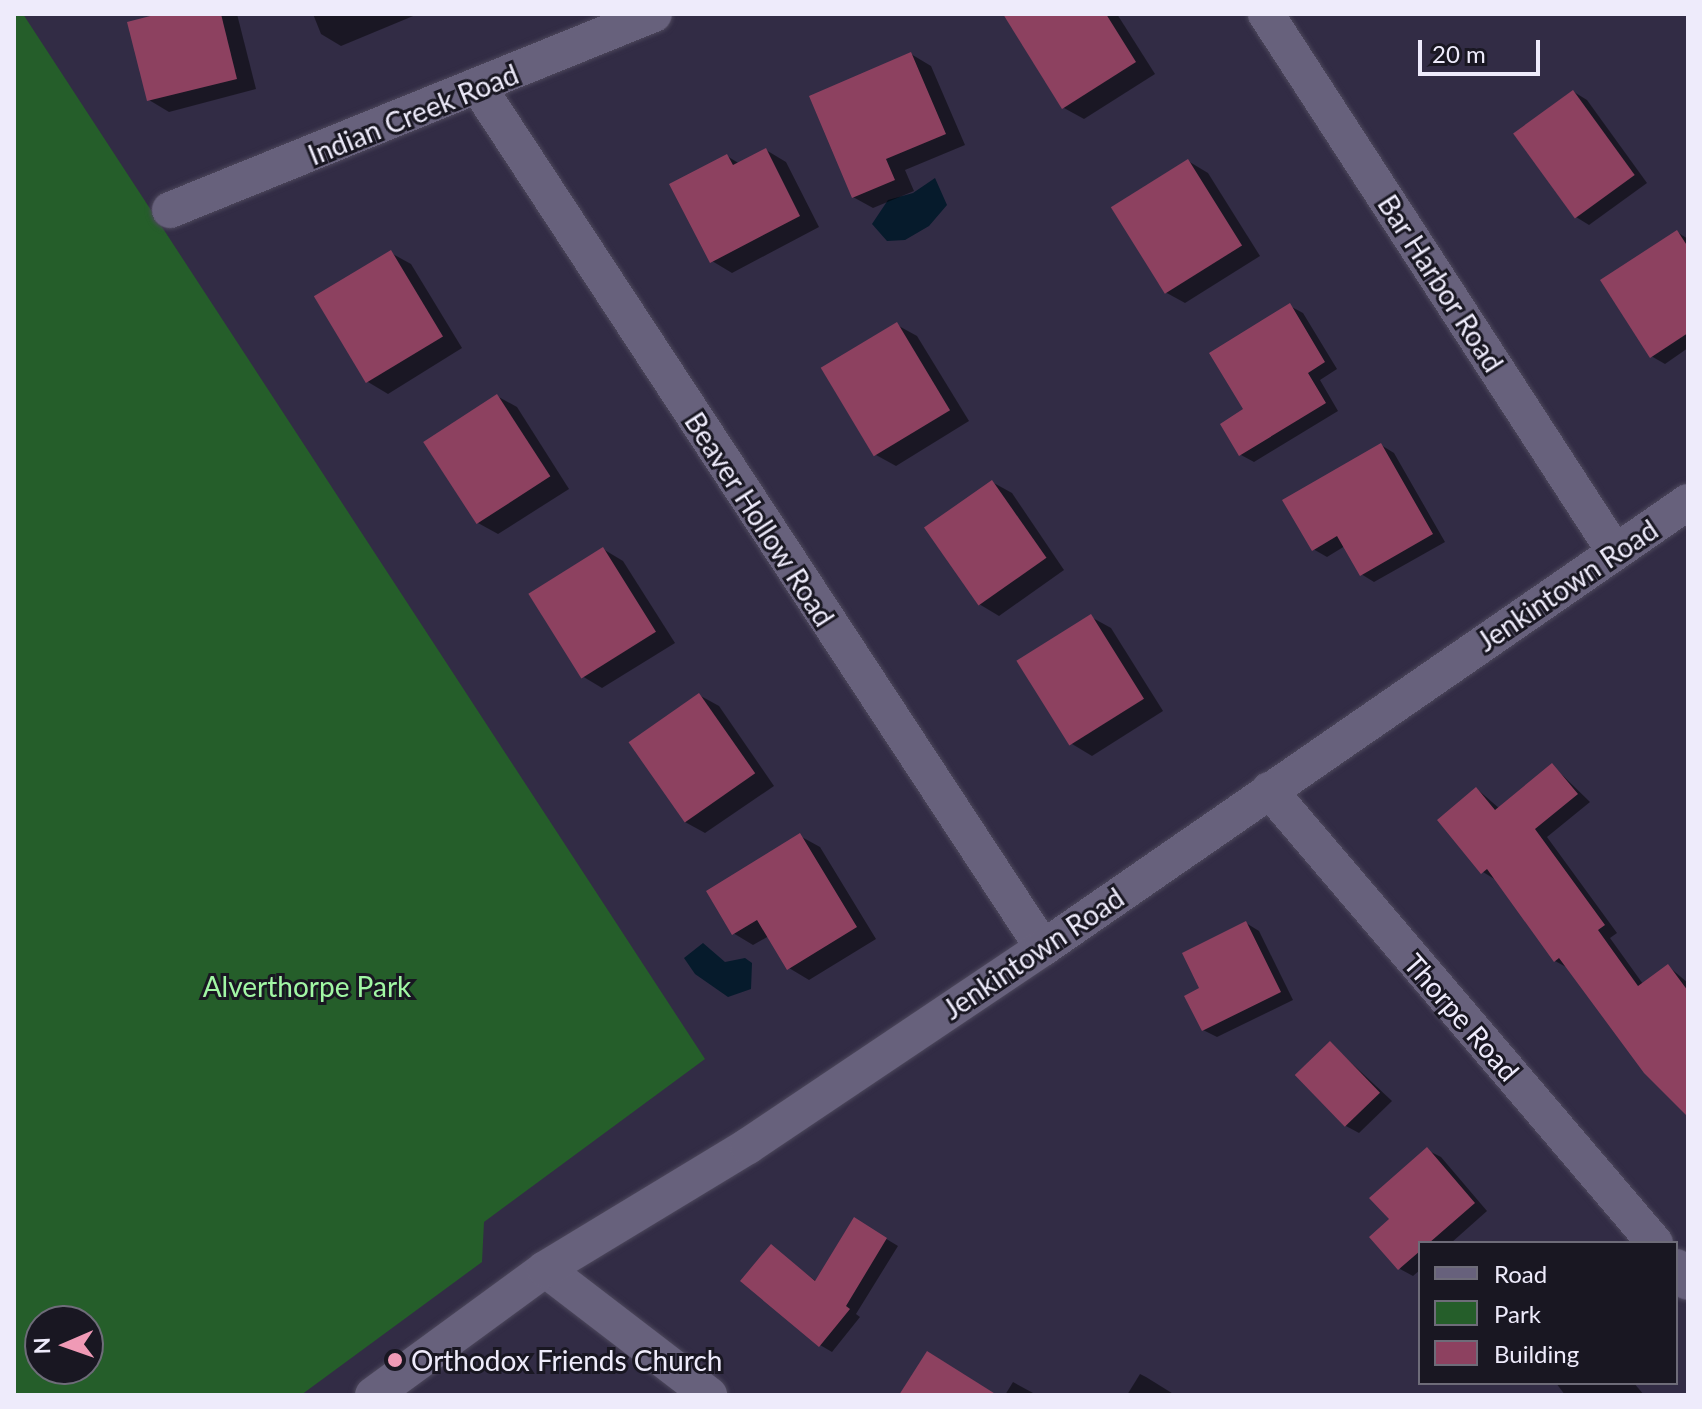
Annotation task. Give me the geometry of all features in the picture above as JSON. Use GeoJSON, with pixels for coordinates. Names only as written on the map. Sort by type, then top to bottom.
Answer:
{"type":"FeatureCollection","features":[{"type":"Feature","properties":{"kind":"street","name":"Indian Creek Road"},"geometry":{"type":"LineString","coordinates":[[170,210],[479,88],[654,14]]}},
{"type":"Feature","properties":{"kind":"street","name":"Bar Harbor Road"},"geometry":{"type":"LineString","coordinates":[[1266,14],[1615,552]]}},
{"type":"Feature","properties":{"kind":"street","name":"Beaver Hollow Road"},"geometry":{"type":"LineString","coordinates":[[479,88],[1043,948]]}},
{"type":"Feature","properties":{"kind":"street","name":"Jenkintown Road"},"geometry":{"type":"LineString","coordinates":[[373,1395],[545,1269],[748,1146],[1043,948],[1688,502]]}},
{"type":"Feature","properties":{"kind":"street","name":"Thorpe Road"},"geometry":{"type":"LineString","coordinates":[[1269,790],[1653,1241]]}},
{"type":"Feature","properties":{"kind":"street"},"geometry":{"type":"LineString","coordinates":[[545,1269],[709,1395]]}},
{"type":"Feature","properties":{"kind":"green space","name":"Alverthorpe Park"},"geometry":{"type":"Polygon","coordinates":[[[14,14],[23,14],[705,1059],[484,1222],[482,1262],[301,1395],[14,1395],[14,14]]]}},
{"type":"Feature","properties":{"kind":"water"},"geometry":{"type":"Polygon","coordinates":[[[935,178],[947,205],[929,226],[905,240],[887,241],[872,224],[888,200],[913,193],[935,178]]]}},
{"type":"Feature","properties":{"kind":"water"},"geometry":{"type":"Polygon","coordinates":[[[703,943],[725,962],[745,958],[752,963],[751,989],[728,997],[695,974],[684,958],[703,943]]]}},
{"type":"Feature","properties":{"kind":"building"},"geometry":{"type":"Polygon","coordinates":[[[158,14],[221,14],[237,79],[147,101],[127,22],[158,14]]]}},
{"type":"Feature","properties":{"kind":"building"},"geometry":{"type":"Polygon","coordinates":[[[1003,14],[1106,14],[1136,62],[1062,109],[1003,14]]]}},
{"type":"Feature","properties":{"kind":"building"},"geometry":{"type":"Polygon","coordinates":[[[911,52],[946,134],[886,159],[895,180],[852,198],[809,96],[911,52]]]}},
{"type":"Feature","properties":{"kind":"building"},"geometry":{"type":"Polygon","coordinates":[[[1573,90],[1635,175],[1575,218],[1513,133],[1573,90]]]}},
{"type":"Feature","properties":{"kind":"building"},"geometry":{"type":"Polygon","coordinates":[[[766,148],[800,216],[710,263],[669,184],[727,154],[733,165],[766,148]]]}},
{"type":"Feature","properties":{"kind":"building"},"geometry":{"type":"Polygon","coordinates":[[[1188,159],[1242,246],[1165,294],[1111,207],[1188,159]]]}},
{"type":"Feature","properties":{"kind":"building"},"geometry":{"type":"Polygon","coordinates":[[[1677,230],[1688,247],[1688,333],[1650,358],[1600,280],[1677,230]]]}},
{"type":"Feature","properties":{"kind":"building"},"geometry":{"type":"Polygon","coordinates":[[[391,250],[443,337],[366,383],[314,296],[391,250]]]}},
{"type":"Feature","properties":{"kind":"building"},"geometry":{"type":"Polygon","coordinates":[[[1290,303],[1325,362],[1308,373],[1326,403],[1239,456],[1220,424],[1243,409],[1209,353],[1290,303]]]}},
{"type":"Feature","properties":{"kind":"building"},"geometry":{"type":"Polygon","coordinates":[[[897,322],[950,410],[874,456],[821,368],[897,322]]]}},
{"type":"Feature","properties":{"kind":"building"},"geometry":{"type":"Polygon","coordinates":[[[497,394],[550,476],[477,524],[423,442],[497,394]]]}},
{"type":"Feature","properties":{"kind":"building"},"geometry":{"type":"Polygon","coordinates":[[[1381,443],[1433,534],[1360,576],[1337,536],[1312,551],[1282,500],[1381,443]]]}},
{"type":"Feature","properties":{"kind":"building"},"geometry":{"type":"Polygon","coordinates":[[[992,480],[1046,558],[979,605],[924,528],[992,480]]]}},
{"type":"Feature","properties":{"kind":"building"},"geometry":{"type":"Polygon","coordinates":[[[603,547],[656,632],[581,678],[528,594],[603,547]]]}},
{"type":"Feature","properties":{"kind":"building"},"geometry":{"type":"Polygon","coordinates":[[[1091,614],[1144,699],[1069,745],[1016,661],[1091,614]]]}},
{"type":"Feature","properties":{"kind":"building"},"geometry":{"type":"Polygon","coordinates":[[[699,693],[755,773],[685,823],[629,742],[699,693]]]}},
{"type":"Feature","properties":{"kind":"building"},"geometry":{"type":"Polygon","coordinates":[[[1552,763],[1578,794],[1535,829],[1605,925],[1598,930],[1638,986],[1668,964],[1688,991],[1688,1117],[1644,1073],[1559,958],[1554,962],[1487,869],[1481,874],[1437,820],[1476,787],[1495,810],[1552,763]]]}},
{"type":"Feature","properties":{"kind":"building"},"geometry":{"type":"Polygon","coordinates":[[[800,833],[857,927],[787,970],[757,920],[732,935],[706,891],[800,833]]]}},
{"type":"Feature","properties":{"kind":"building"},"geometry":{"type":"Polygon","coordinates":[[[1246,921],[1281,992],[1202,1031],[1184,996],[1199,988],[1182,953],[1246,921]]]}},
{"type":"Feature","properties":{"kind":"building"},"geometry":{"type":"Polygon","coordinates":[[[1330,1041],[1380,1093],[1345,1127],[1295,1075],[1330,1041]]]}},
{"type":"Feature","properties":{"kind":"building"},"geometry":{"type":"Polygon","coordinates":[[[1427,1147],[1475,1203],[1431,1241],[1418,1241],[1418,1253],[1398,1270],[1369,1237],[1389,1219],[1369,1198],[1427,1147]]]}},
{"type":"Feature","properties":{"kind":"building"},"geometry":{"type":"Polygon","coordinates":[[[854,1217],[887,1238],[846,1306],[850,1309],[819,1347],[740,1281],[771,1244],[815,1281],[854,1217]]]}},
{"type":"Feature","properties":{"kind":"building"},"geometry":{"type":"Polygon","coordinates":[[[927,1351],[997,1395],[899,1395],[927,1351]]]}},
{"type":"Feature","properties":{"kind":"place","name":"Orthodox Friends Church"},"geometry":{"type":"Point","coordinates":[395,1360]}}]}
